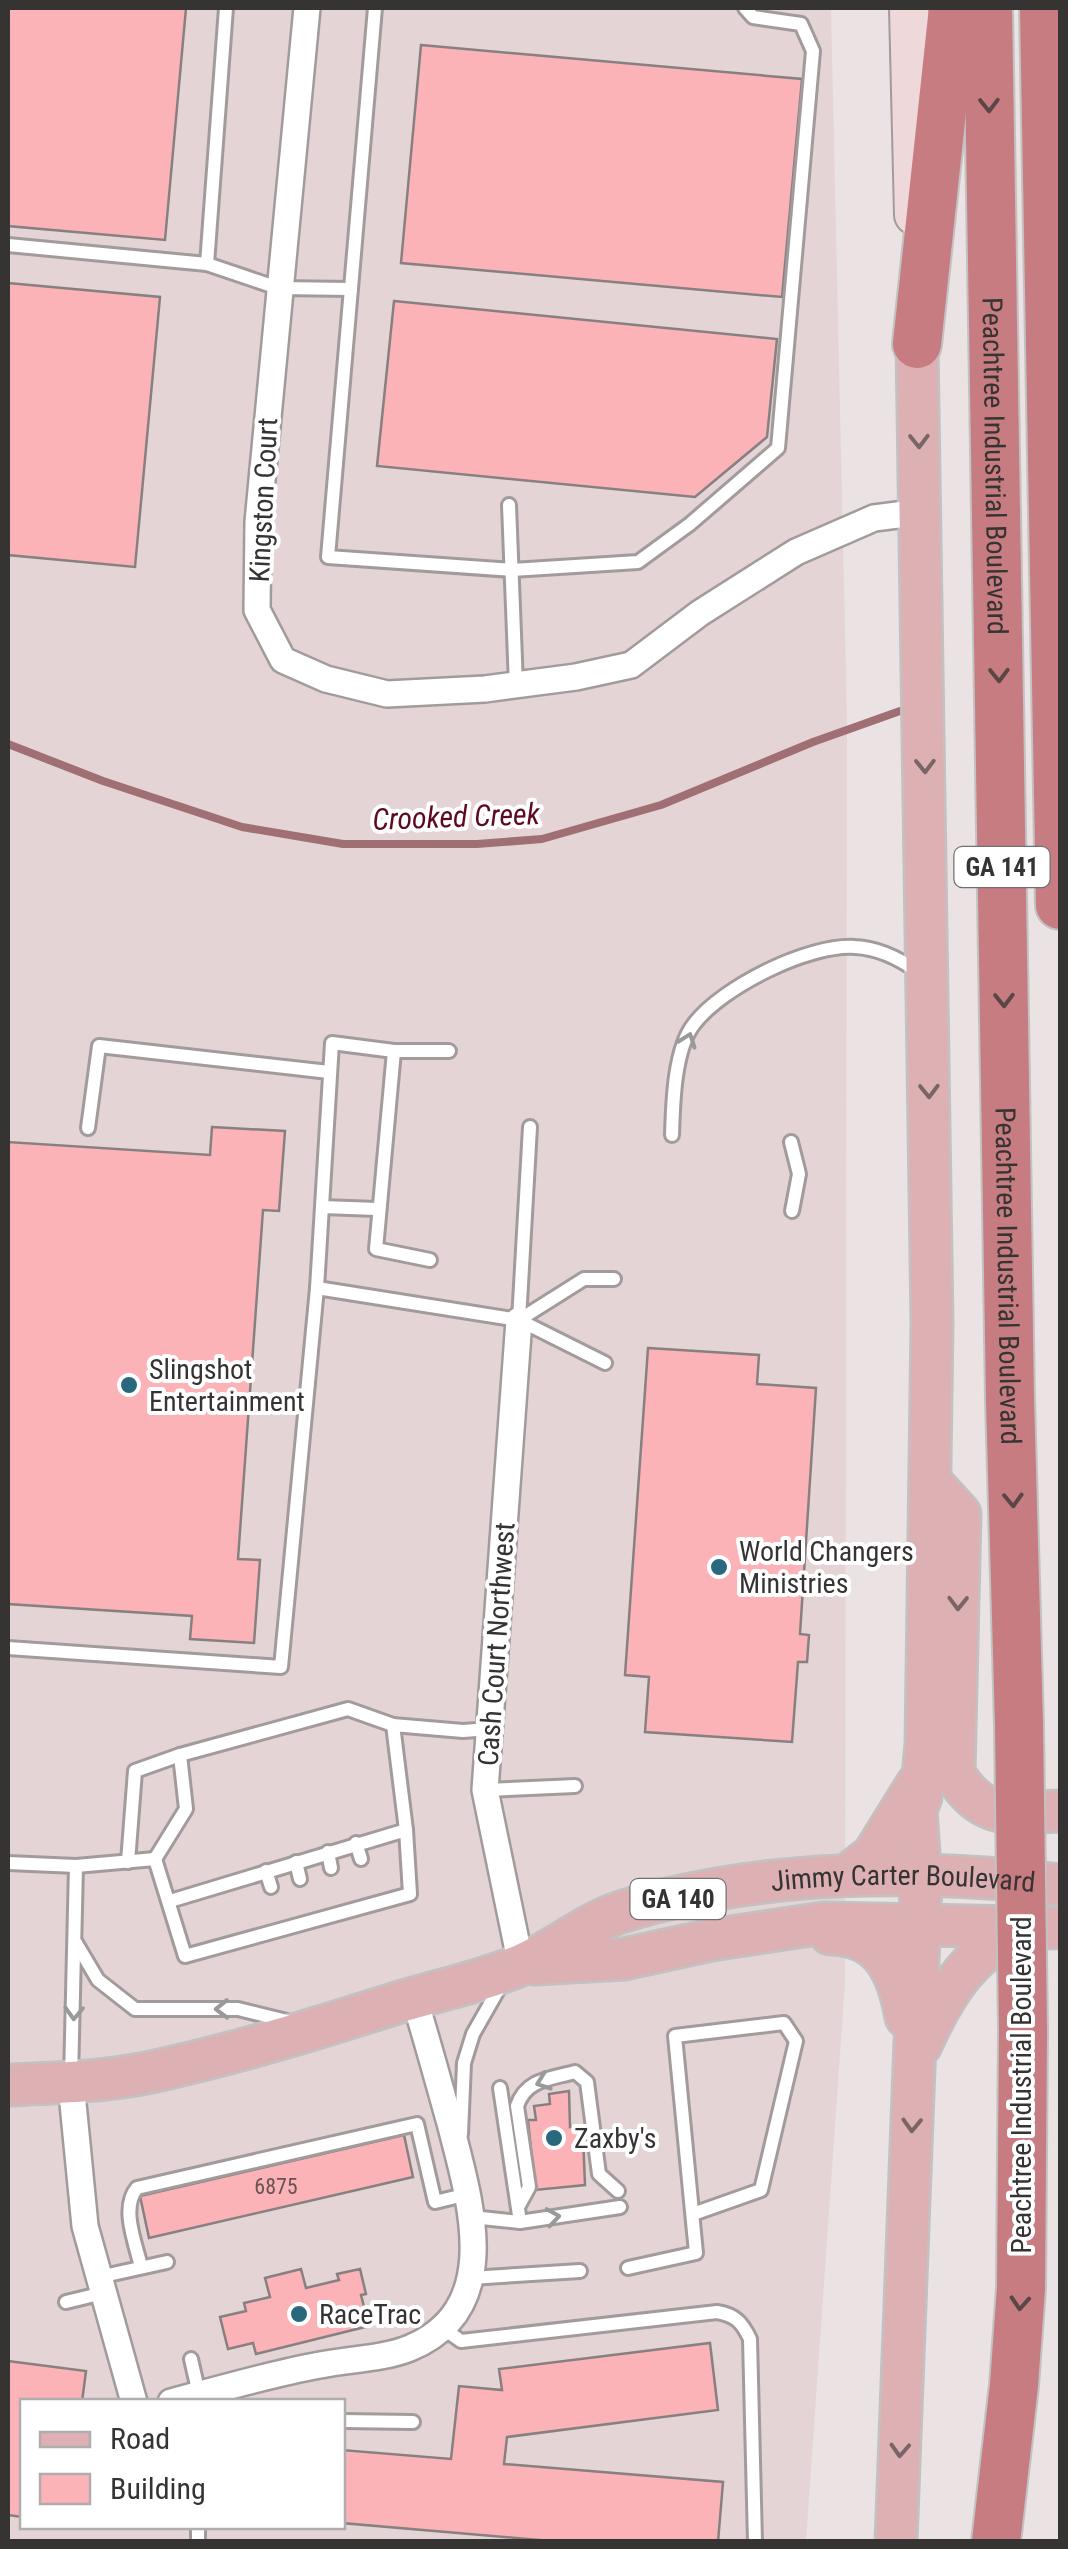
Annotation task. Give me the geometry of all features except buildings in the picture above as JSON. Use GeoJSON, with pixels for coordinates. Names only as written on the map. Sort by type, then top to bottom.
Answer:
{"type":"FeatureCollection","features":[{"type":"Feature","properties":{"kind":"highway"},"geometry":{"type":"LineString","coordinates":[[916,344],[954,8]]}},
{"type":"Feature","properties":{"kind":"highway","name":"Peachtree Industrial Boulevard"},"geometry":{"type":"LineString","coordinates":[[988,8],[1023,2031],[1021,2288],[996,2542]]}},
{"type":"Feature","properties":{"kind":"highway","name":"Peachtree Industrial Boulevard"},"geometry":{"type":"LineString","coordinates":[[1044,8],[1060,904]]}},
{"type":"Feature","properties":{"kind":"main road"},"geometry":{"type":"LineString","coordinates":[[896,2542],[920,1923],[911,1877],[922,1785],[932,1304],[908,8]]}},
{"type":"Feature","properties":{"kind":"main road"},"geometry":{"type":"LineString","coordinates":[[930,1482],[960,1514],[954,1774],[966,1794],[980,1806],[1014,1812],[1060,1811]]}},
{"type":"Feature","properties":{"kind":"main road"},"geometry":{"type":"LineString","coordinates":[[847,1875],[873,1855],[922,1785]]}},
{"type":"Feature","properties":{"kind":"main road"},"geometry":{"type":"LineString","coordinates":[[914,2060],[946,1996],[980,1956],[1040,1915],[957,1850],[922,1785]]}},
{"type":"Feature","properties":{"kind":"main road","name":"Jimmy Carter Boulevard"},"geometry":{"type":"LineString","coordinates":[[8,2084],[71,2083],[149,2072],[317,2028],[515,1967],[620,1912],[718,1891],[847,1875],[911,1877],[1040,1915]]}},
{"type":"Feature","properties":{"kind":"main road","name":"Jimmy Carter Boulevard"},"geometry":{"type":"LineString","coordinates":[[1040,1915],[1060,1885]]}},
{"type":"Feature","properties":{"kind":"main road","name":"Jimmy Carter Boulevard"},"geometry":{"type":"LineString","coordinates":[[515,1967],[624,1959],[793,1926],[1040,1915]]}},
{"type":"Feature","properties":{"kind":"main road"},"geometry":{"type":"LineString","coordinates":[[624,1959],[688,1957],[806,1935],[852,1934],[883,1954],[901,1989],[914,2060]]}},
{"type":"Feature","properties":{"kind":"street","name":"Kingston Court"},"geometry":{"type":"LineString","coordinates":[[307,8],[258,522],[257,610],[283,660],[326,679],[387,694],[516,685],[631,665],[700,613],[796,552],[874,518],[920,512]]}},
{"type":"Feature","properties":{"kind":"street","name":"Cash Court Northwest"},"geometry":{"type":"LineString","coordinates":[[515,1967],[486,1790],[519,1320]]}},
{"type":"Feature","properties":{"kind":"street"},"geometry":{"type":"LineString","coordinates":[[181,2399],[200,2394],[234,2394],[314,2366],[398,2352],[442,2328],[457,2310],[470,2278],[474,2254],[470,2205],[414,1998]]}},
{"type":"Feature","properties":{"kind":"street"},"geometry":{"type":"LineString","coordinates":[[71,2083],[85,2226],[133,2399]]}},
{"type":"Feature","properties":{"kind":"lane"},"geometry":{"type":"LineString","coordinates":[[207,264],[226,8]]}},
{"type":"Feature","properties":{"kind":"lane"},"geometry":{"type":"LineString","coordinates":[[375,8],[328,557],[512,570],[638,562],[690,524],[778,448],[813,51],[801,24],[753,17],[745,8]]}},
{"type":"Feature","properties":{"kind":"lane"},"geometry":{"type":"LineString","coordinates":[[8,245],[207,264],[278,288],[351,290]]}},
{"type":"Feature","properties":{"kind":"lane"},"geometry":{"type":"LineString","coordinates":[[509,505],[516,685]]}},
{"type":"Feature","properties":{"kind":"lane"},"geometry":{"type":"LineString","coordinates":[[672,1135],[674,1082],[692,1026],[732,988],[792,959],[854,946],[898,957],[928,979]]}},
{"type":"Feature","properties":{"kind":"lane"},"geometry":{"type":"LineString","coordinates":[[8,1648],[281,1666],[317,1288],[332,1043],[394,1051],[449,1051]]}},
{"type":"Feature","properties":{"kind":"lane"},"geometry":{"type":"LineString","coordinates":[[88,1128],[99,1046],[329,1072]]}},
{"type":"Feature","properties":{"kind":"lane"},"geometry":{"type":"LineString","coordinates":[[394,1051],[376,1248],[430,1260]]}},
{"type":"Feature","properties":{"kind":"lane"},"geometry":{"type":"LineString","coordinates":[[519,1320],[530,1127]]}},
{"type":"Feature","properties":{"kind":"lane"},"geometry":{"type":"LineString","coordinates":[[791,1142],[799,1174],[792,1211]]}},
{"type":"Feature","properties":{"kind":"lane"},"geometry":{"type":"LineString","coordinates":[[322,1207],[377,1209]]}},
{"type":"Feature","properties":{"kind":"lane"},"geometry":{"type":"LineString","coordinates":[[519,1320],[584,1278],[614,1279]]}},
{"type":"Feature","properties":{"kind":"lane"},"geometry":{"type":"LineString","coordinates":[[317,1288],[519,1320],[605,1363]]}},
{"type":"Feature","properties":{"kind":"lane"},"geometry":{"type":"LineString","coordinates":[[128,1862],[134,1771],[348,1710],[393,1725],[463,1732],[490,1730]]}},
{"type":"Feature","properties":{"kind":"lane"},"geometry":{"type":"LineString","coordinates":[[154,1859],[185,1956],[222,1941],[371,1897],[410,1894],[393,1725]]}},
{"type":"Feature","properties":{"kind":"lane"},"geometry":{"type":"LineString","coordinates":[[154,1859],[186,1809],[180,1755]]}},
{"type":"Feature","properties":{"kind":"lane"},"geometry":{"type":"LineString","coordinates":[[486,1790],[575,1786]]}},
{"type":"Feature","properties":{"kind":"lane"},"geometry":{"type":"LineString","coordinates":[[170,1901],[209,1896],[243,1885],[266,1872],[406,1830]]}},
{"type":"Feature","properties":{"kind":"lane"},"geometry":{"type":"LineString","coordinates":[[356,1844],[361,1860]]}},
{"type":"Feature","properties":{"kind":"lane"},"geometry":{"type":"LineString","coordinates":[[328,1852],[331,1868]]}},
{"type":"Feature","properties":{"kind":"lane"},"geometry":{"type":"LineString","coordinates":[[8,1863],[76,1866],[154,1859]]}},
{"type":"Feature","properties":{"kind":"lane"},"geometry":{"type":"LineString","coordinates":[[296,1862],[300,1879]]}},
{"type":"Feature","properties":{"kind":"lane"},"geometry":{"type":"LineString","coordinates":[[71,2083],[76,1866]]}},
{"type":"Feature","properties":{"kind":"lane"},"geometry":{"type":"LineString","coordinates":[[266,1872],[271,1887]]}},
{"type":"Feature","properties":{"kind":"lane"},"geometry":{"type":"LineString","coordinates":[[76,1943],[98,1980],[135,2010],[238,2009],[317,2028]]}},
{"type":"Feature","properties":{"kind":"lane"},"geometry":{"type":"LineString","coordinates":[[460,2162],[464,2063],[473,2034],[515,1967]]}},
{"type":"Feature","properties":{"kind":"lane"},"geometry":{"type":"LineString","coordinates":[[628,2268],[696,2253],[675,2036],[784,2023],[796,2040],[761,2190],[693,2214]]}},
{"type":"Feature","properties":{"kind":"lane"},"geometry":{"type":"LineString","coordinates":[[518,2207],[529,2187],[516,2106],[521,2094],[532,2083],[575,2072],[587,2082],[599,2174],[618,2191]]}},
{"type":"Feature","properties":{"kind":"lane"},"geometry":{"type":"LineString","coordinates":[[500,2088],[520,2222]]}},
{"type":"Feature","properties":{"kind":"lane"},"geometry":{"type":"LineString","coordinates":[[142,2267],[128,2208],[130,2196],[137,2188],[417,2124],[435,2202],[470,2205],[520,2222],[620,2206]]}},
{"type":"Feature","properties":{"kind":"lane"},"geometry":{"type":"LineString","coordinates":[[66,2302],[142,2267],[166,2262]]}},
{"type":"Feature","properties":{"kind":"lane"},"geometry":{"type":"LineString","coordinates":[[470,2278],[580,2270]]}},
{"type":"Feature","properties":{"kind":"lane"},"geometry":{"type":"LineString","coordinates":[[442,2328],[461,2341],[717,2312],[732,2314],[743,2324],[750,2339],[756,2542]]}},
{"type":"Feature","properties":{"kind":"lane"},"geometry":{"type":"LineString","coordinates":[[191,2359],[200,2394]]}},
{"type":"Feature","properties":{"kind":"lane"},"geometry":{"type":"LineString","coordinates":[[345,2421],[413,2422]]}},
{"type":"Feature","properties":{"kind":"shaded area"},"geometry":{"type":"Polygon","coordinates":[[[8,8],[831,8],[847,721],[845,1983],[806,2541],[8,2542],[8,8]]]}},
{"type":"Feature","properties":{"kind":"waterway","name":"Crooked Creek"},"geometry":{"type":"LineString","coordinates":[[8,744],[103,781],[242,827],[343,844],[477,844],[542,839],[661,805],[900,711]]}},
{"type":"Feature","properties":{"kind":"place","name":"Slingshot Entertainment"},"geometry":{"type":"Point","coordinates":[129,1385]}},
{"type":"Feature","properties":{"kind":"place","name":"World Changers Ministries"},"geometry":{"type":"Point","coordinates":[719,1567]}},
{"type":"Feature","properties":{"kind":"place","name":"Zaxby's"},"geometry":{"type":"Point","coordinates":[554,2138]}},
{"type":"Feature","properties":{"kind":"place","name":"RaceTrac"},"geometry":{"type":"Point","coordinates":[299,2314]}}]}
